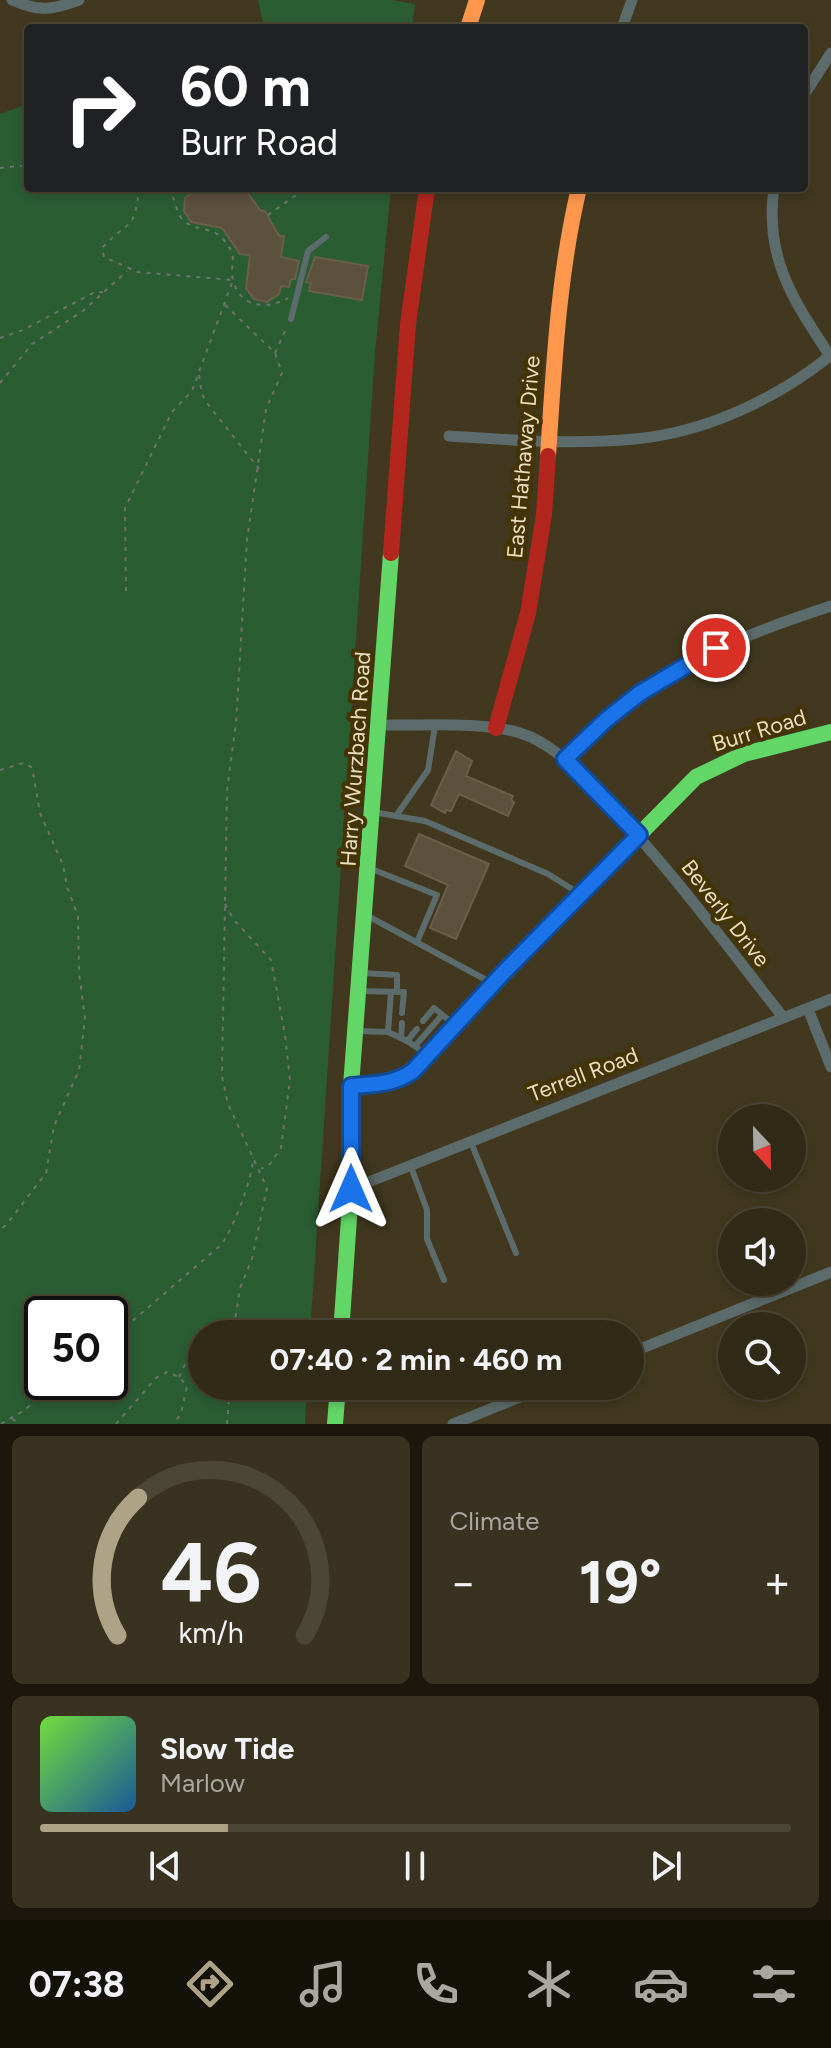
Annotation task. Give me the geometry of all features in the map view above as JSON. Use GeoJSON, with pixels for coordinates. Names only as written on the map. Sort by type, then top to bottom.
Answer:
{"type":"FeatureCollection","features":[{"type":"Feature","properties":{"kind":"main road"},"geometry":{"type":"LineString","coordinates":[[469,24],[477,0]]}},
{"type":"Feature","properties":{"kind":"main road","name":"Harry Wurzbach Road"},"geometry":{"type":"LineString","coordinates":[[342,1320],[351,1189],[351,1086],[355,1031],[408,324],[426,192]]}},
{"type":"Feature","properties":{"kind":"main road","name":"East Hathaway Drive"},"geometry":{"type":"LineString","coordinates":[[496,728],[528,613],[544,515],[556,331],[570,226],[578,192]]}},
{"type":"Feature","properties":{"kind":"main road","name":"Burr Road"},"geometry":{"type":"LineString","coordinates":[[351,1086],[399,1081],[413,1071],[421,1051],[448,1020],[493,984],[696,777],[718,764],[831,732]]}},
{"type":"Feature","properties":{"kind":"main road"},"geometry":{"type":"LineString","coordinates":[[335,1424],[337,1400]]}},
{"type":"Feature","properties":{"kind":"street"},"geometry":{"type":"LineString","coordinates":[[12,0],[31,8],[54,9],[79,0]]}},
{"type":"Feature","properties":{"kind":"street"},"geometry":{"type":"LineString","coordinates":[[623,24],[632,0]]}},
{"type":"Feature","properties":{"kind":"street"},"geometry":{"type":"LineString","coordinates":[[808,89],[831,53]]}},
{"type":"Feature","properties":{"kind":"street"},"geometry":{"type":"LineString","coordinates":[[449,436],[549,443],[636,439],[679,431],[721,418],[761,400],[831,356],[782,277],[772,217],[774,192]]}},
{"type":"Feature","properties":{"kind":"street"},"geometry":{"type":"LineString","coordinates":[[565,759],[607,719],[667,676],[734,640],[831,606]]}},
{"type":"Feature","properties":{"kind":"street","name":"Beverly Drive"},"geometry":{"type":"LineString","coordinates":[[380,725],[496,728],[539,741],[565,759],[639,835],[783,1017]]}},
{"type":"Feature","properties":{"kind":"street","name":"Terrell Road"},"geometry":{"type":"LineString","coordinates":[[351,1189],[831,999]]}},
{"type":"Feature","properties":{"kind":"street"},"geometry":{"type":"LineString","coordinates":[[808,1009],[831,1067]]}},
{"type":"Feature","properties":{"kind":"street"},"geometry":{"type":"LineString","coordinates":[[644,1347],[831,1272]]}},
{"type":"Feature","properties":{"kind":"street"},"geometry":{"type":"LineString","coordinates":[[453,1424],[512,1400]]}},
{"type":"Feature","properties":{"kind":"lane"},"geometry":{"type":"LineString","coordinates":[[291,319],[308,251],[326,237]]}},
{"type":"Feature","properties":{"kind":"lane"},"geometry":{"type":"LineString","coordinates":[[396,816],[428,770],[435,726]]}},
{"type":"Feature","properties":{"kind":"lane"},"geometry":{"type":"LineString","coordinates":[[373,812],[435,825],[548,874],[580,894]]}},
{"type":"Feature","properties":{"kind":"lane"},"geometry":{"type":"LineString","coordinates":[[368,868],[437,895],[417,942]]}},
{"type":"Feature","properties":{"kind":"lane"},"geometry":{"type":"LineString","coordinates":[[365,915],[493,984]]}},
{"type":"Feature","properties":{"kind":"lane"},"geometry":{"type":"LineString","coordinates":[[360,973],[397,975],[388,1032]]}},
{"type":"Feature","properties":{"kind":"lane"},"geometry":{"type":"LineString","coordinates":[[359,991],[404,992],[402,1013]]}},
{"type":"Feature","properties":{"kind":"lane"},"geometry":{"type":"LineString","coordinates":[[423,1021],[434,1008],[448,1020]]}},
{"type":"Feature","properties":{"kind":"lane"},"geometry":{"type":"LineString","coordinates":[[402,1023],[404,1039]]}},
{"type":"Feature","properties":{"kind":"lane"},"geometry":{"type":"LineString","coordinates":[[404,1039],[417,1029]]}},
{"type":"Feature","properties":{"kind":"lane"},"geometry":{"type":"LineString","coordinates":[[355,1031],[388,1032],[421,1051]]}},
{"type":"Feature","properties":{"kind":"lane"},"geometry":{"type":"LineString","coordinates":[[470,1140],[516,1253]]}},
{"type":"Feature","properties":{"kind":"lane"},"geometry":{"type":"LineString","coordinates":[[410,1164],[427,1210],[427,1239],[444,1280]]}},
{"type":"Feature","properties":{"kind":"path"},"geometry":{"type":"LineString","coordinates":[[0,168],[24,165]]}},
{"type":"Feature","properties":{"kind":"path"},"geometry":{"type":"LineString","coordinates":[[138,192],[132,221],[102,248],[104,257],[129,269],[233,280]]}},
{"type":"Feature","properties":{"kind":"path"},"geometry":{"type":"LineString","coordinates":[[126,591],[125,508],[172,412],[187,399],[199,374],[233,280],[234,258],[230,248],[219,235],[186,223],[180,216],[172,192]]}},
{"type":"Feature","properties":{"kind":"path"},"geometry":{"type":"LineString","coordinates":[[268,215],[300,192]]}},
{"type":"Feature","properties":{"kind":"path"},"geometry":{"type":"LineString","coordinates":[[0,383],[32,344],[67,323],[129,269]]}},
{"type":"Feature","properties":{"kind":"path"},"geometry":{"type":"LineString","coordinates":[[233,280],[246,300],[262,306],[280,303],[298,293]]}},
{"type":"Feature","properties":{"kind":"path"},"geometry":{"type":"LineString","coordinates":[[0,338],[23,330],[93,293],[105,292]]}},
{"type":"Feature","properties":{"kind":"path"},"geometry":{"type":"LineString","coordinates":[[225,305],[275,353],[282,373],[266,409],[247,540],[236,723],[227,790],[224,1092],[267,1188],[252,1259],[240,1288],[235,1320]]}},
{"type":"Feature","properties":{"kind":"path"},"geometry":{"type":"LineString","coordinates":[[275,353],[291,319]]}},
{"type":"Feature","properties":{"kind":"path"},"geometry":{"type":"LineString","coordinates":[[199,374],[202,394],[207,403],[259,469]]}},
{"type":"Feature","properties":{"kind":"path"},"geometry":{"type":"LineString","coordinates":[[0,770],[24,763],[31,767],[40,813],[63,865],[78,916],[79,973],[85,1018],[79,1070],[54,1126],[46,1173],[0,1230]]}},
{"type":"Feature","properties":{"kind":"path"},"geometry":{"type":"LineString","coordinates":[[224,903],[234,920],[271,960],[285,1035],[290,1080],[281,1148],[270,1164],[260,1169]]}},
{"type":"Feature","properties":{"kind":"path"},"geometry":{"type":"LineString","coordinates":[[128,1325],[229,1235],[232,1220],[249,1185],[253,1156]]}},
{"type":"Feature","properties":{"kind":"path"},"geometry":{"type":"LineString","coordinates":[[179,1377],[188,1363]]}},
{"type":"Feature","properties":{"kind":"path"},"geometry":{"type":"LineString","coordinates":[[116,1424],[161,1375],[172,1373],[187,1386],[181,1414],[173,1424]]}},
{"type":"Feature","properties":{"kind":"path"},"geometry":{"type":"LineString","coordinates":[[1,1424],[35,1400]]}},
{"type":"Feature","properties":{"kind":"path"},"geometry":{"type":"LineString","coordinates":[[227,1424],[229,1400]]}},
{"type":"Feature","properties":{"kind":"path"},"geometry":{"type":"LineString","coordinates":[[11,1418],[21,1424]]}},
{"type":"Feature","properties":{"kind":"green space"},"geometry":{"type":"Polygon","coordinates":[[[258,0],[391,0],[415,4],[412,24],[263,24],[258,0]]]}},
{"type":"Feature","properties":{"kind":"green space"},"geometry":{"type":"Polygon","coordinates":[[[24,105],[24,192],[391,192],[375,353],[311,1320],[188,1320],[188,1400],[306,1400],[305,1424],[0,1424],[0,114],[24,105]]]}},
{"type":"Feature","properties":{"kind":"building"},"geometry":{"type":"Polygon","coordinates":[[[193,192],[247,192],[260,210],[265,211],[279,236],[284,236],[281,257],[299,261],[295,279],[291,279],[289,287],[281,286],[279,294],[267,302],[254,299],[246,288],[250,255],[240,254],[222,228],[191,222],[184,211],[185,198],[193,192]]]}},
{"type":"Feature","properties":{"kind":"building"},"geometry":{"type":"Polygon","coordinates":[[[315,257],[368,266],[362,300],[309,291],[311,283],[306,282],[315,257]]]}},
{"type":"Feature","properties":{"kind":"building"},"geometry":{"type":"Polygon","coordinates":[[[456,751],[472,761],[466,776],[513,796],[511,800],[514,802],[508,816],[459,794],[451,811],[446,810],[445,813],[431,805],[456,751]]]}},
{"type":"Feature","properties":{"kind":"building"},"geometry":{"type":"Polygon","coordinates":[[[419,834],[489,864],[456,939],[430,928],[448,885],[405,866],[419,834]]]}},
{"type":"Feature","properties":{"kind":"traffic: fast"},"geometry":{"type":"LineString","coordinates":[[342,1320],[351,1189],[351,1086],[391,553]]}},
{"type":"Feature","properties":{"kind":"traffic: fast"},"geometry":{"type":"LineString","coordinates":[[351,1086],[391,1081],[413,1071],[504,972],[696,777],[744,754],[831,732]]}},
{"type":"Feature","properties":{"kind":"traffic: fast"},"geometry":{"type":"LineString","coordinates":[[335,1424],[337,1400]]}},
{"type":"Feature","properties":{"kind":"traffic: slow"},"geometry":{"type":"LineString","coordinates":[[469,24],[477,0]]}},
{"type":"Feature","properties":{"kind":"traffic: slow"},"geometry":{"type":"LineString","coordinates":[[548,456],[562,288],[578,192]]}},
{"type":"Feature","properties":{"kind":"traffic: jam"},"geometry":{"type":"LineString","coordinates":[[391,553],[408,324],[426,192]]}},
{"type":"Feature","properties":{"kind":"traffic: jam"},"geometry":{"type":"LineString","coordinates":[[496,728],[528,613],[544,515],[548,456]]}},
{"type":"Feature","properties":{"kind":"route"},"geometry":{"type":"LineString","coordinates":[[351,1189],[351,1086],[399,1081],[413,1071],[504,972],[639,835],[565,759],[640,693],[716,648]]}}]}
